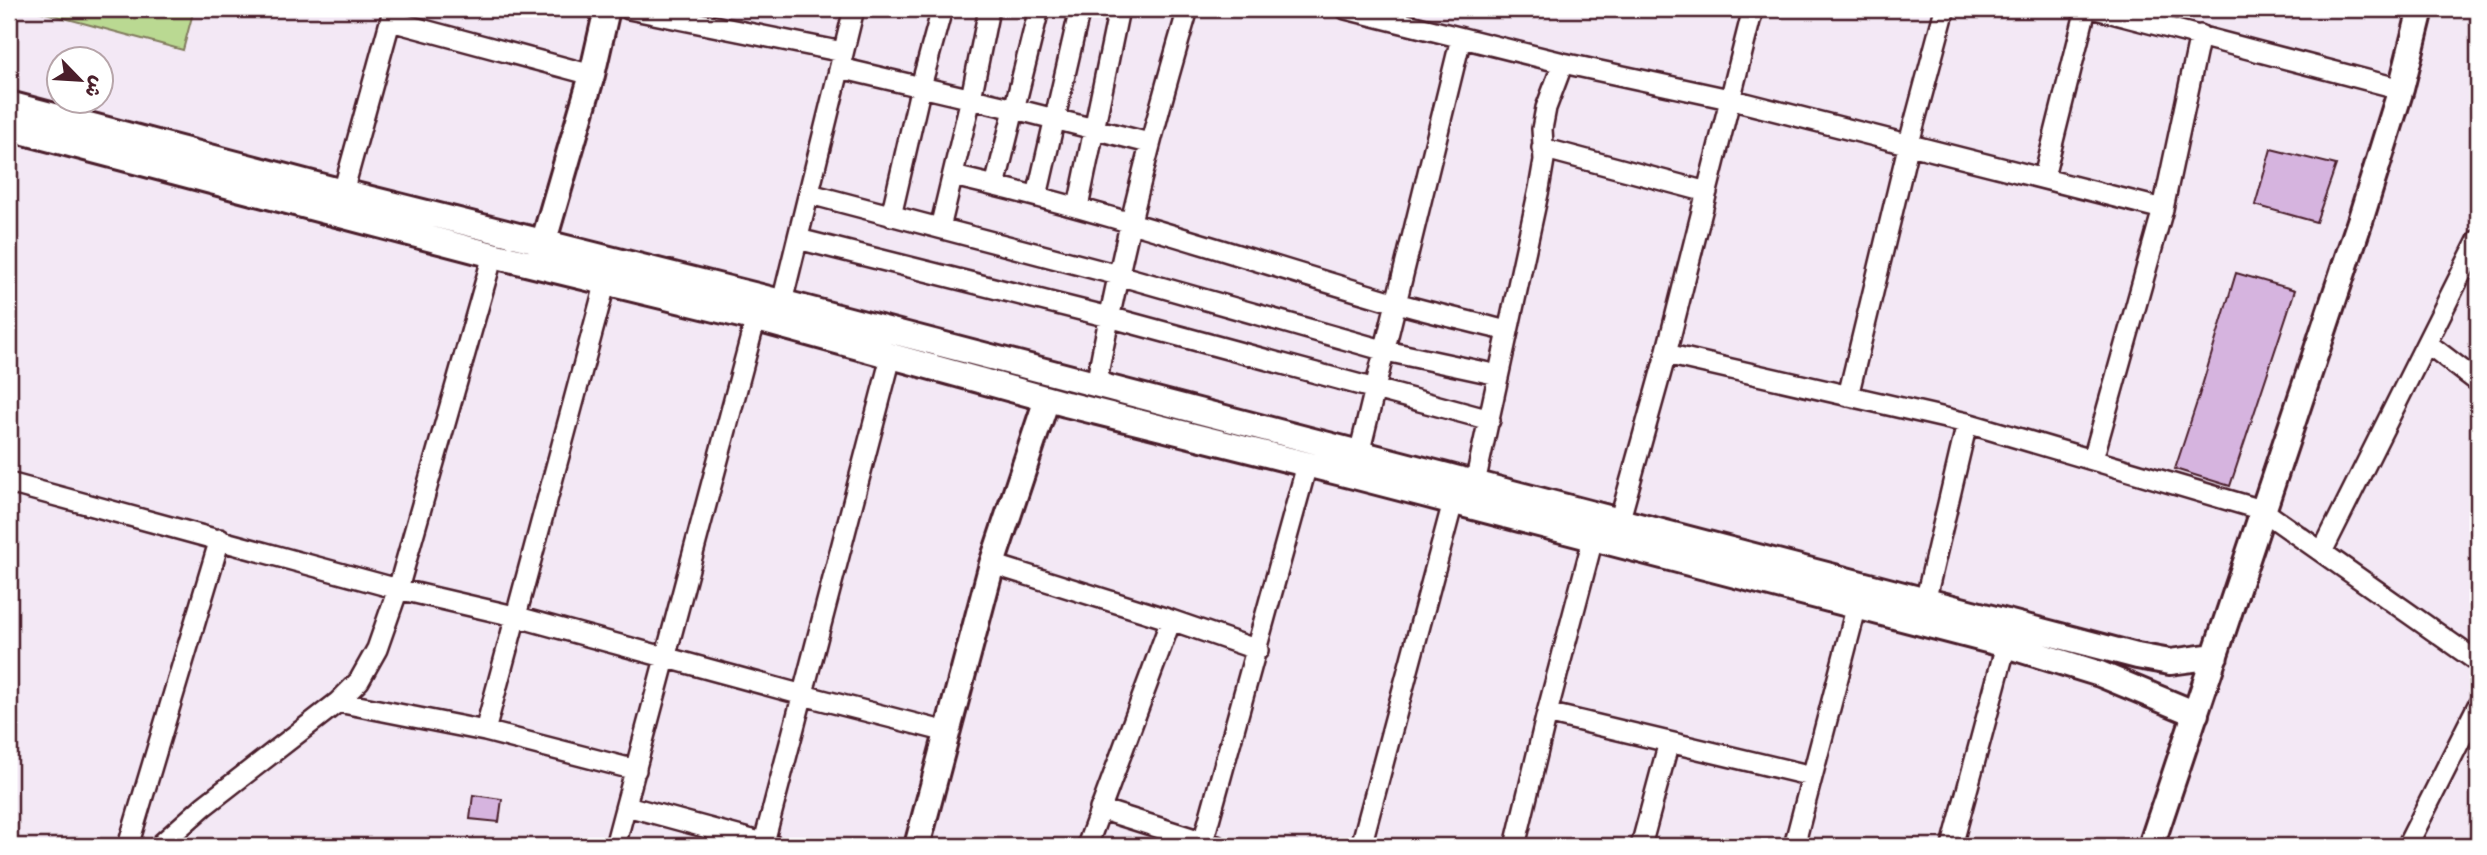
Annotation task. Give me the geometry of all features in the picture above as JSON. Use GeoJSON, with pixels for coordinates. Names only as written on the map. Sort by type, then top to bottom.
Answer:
{"type":"FeatureCollection","features":[{"type":"Feature","properties":{"kind":"street"},"geometry":{"type":"LineString","coordinates":[[540,253],[593,75],[607,9]]}},
{"type":"Feature","properties":{"kind":"street"},"geometry":{"type":"LineString","coordinates":[[629,9],[842,60],[921,86],[1149,143]]}},
{"type":"Feature","properties":{"kind":"street"},"geometry":{"type":"LineString","coordinates":[[615,846],[666,657],[767,306],[798,239],[854,9]]}},
{"type":"Feature","properties":{"kind":"street"},"geometry":{"type":"LineString","coordinates":[[891,216],[921,86],[943,9]]}},
{"type":"Feature","properties":{"kind":"street"},"geometry":{"type":"LineString","coordinates":[[940,228],[989,9]]}},
{"type":"Feature","properties":{"kind":"street"},"geometry":{"type":"LineString","coordinates":[[995,186],[1039,9]]}},
{"type":"Feature","properties":{"kind":"street"},"geometry":{"type":"LineString","coordinates":[[1037,196],[1080,9]]}},
{"type":"Feature","properties":{"kind":"street"},"geometry":{"type":"LineString","coordinates":[[1078,207],[1119,9]]}},
{"type":"Feature","properties":{"kind":"street"},"geometry":{"type":"LineString","coordinates":[[917,846],[992,564],[1056,401],[1085,382],[1109,317],[1149,143],[1188,9]]}},
{"type":"Feature","properties":{"kind":"street"},"geometry":{"type":"LineString","coordinates":[[1346,9],[1563,63],[1729,99],[1909,143],[2163,209]]}},
{"type":"Feature","properties":{"kind":"street"},"geometry":{"type":"LineString","coordinates":[[1514,846],[1547,713],[1666,355],[1753,9]]}},
{"type":"Feature","properties":{"kind":"street"},"geometry":{"type":"LineString","coordinates":[[1848,396],[1909,143],[1945,9]]}},
{"type":"Feature","properties":{"kind":"street"},"geometry":{"type":"LineString","coordinates":[[2043,177],[2086,9]]}},
{"type":"Feature","properties":{"kind":"street"},"geometry":{"type":"LineString","coordinates":[[2096,9],[2400,89]]}},
{"type":"Feature","properties":{"kind":"street"},"geometry":{"type":"LineString","coordinates":[[2151,846],[2361,218],[2421,9]]}},
{"type":"Feature","properties":{"kind":"street"},"geometry":{"type":"LineString","coordinates":[[343,192],[392,15],[593,75]]}},
{"type":"Feature","properties":{"kind":"street"},"geometry":{"type":"LineString","coordinates":[[2093,459],[2163,209],[2200,35]]}},
{"type":"Feature","properties":{"kind":"street"},"geometry":{"type":"LineString","coordinates":[[1359,454],[1461,38]]}},
{"type":"Feature","properties":{"kind":"street"},"geometry":{"type":"LineString","coordinates":[[1475,483],[1539,190],[1544,160],[1542,130],[1546,108],[1563,63]]}},
{"type":"Feature","properties":{"kind":"street"},"geometry":{"type":"LineString","coordinates":[[9,104],[343,192],[540,253],[1085,382],[1475,483],[1608,534],[2006,645],[2100,674],[2196,714]]}},
{"type":"Feature","properties":{"kind":"street"},"geometry":{"type":"LineString","coordinates":[[9,128],[493,255],[540,253],[606,281],[767,306],[891,357],[1452,502],[1925,602],[2157,660],[2171,662],[2215,656]]}},
{"type":"Feature","properties":{"kind":"street"},"geometry":{"type":"LineString","coordinates":[[1542,148],[1707,192]]}},
{"type":"Feature","properties":{"kind":"street"},"geometry":{"type":"LineString","coordinates":[[953,176],[1130,221],[1396,302],[1507,331]]}},
{"type":"Feature","properties":{"kind":"street"},"geometry":{"type":"LineString","coordinates":[[810,194],[1118,275],[1386,351],[1498,375]]}},
{"type":"Feature","properties":{"kind":"street"},"geometry":{"type":"LineString","coordinates":[[798,239],[1109,317],[1490,420]]}},
{"type":"Feature","properties":{"kind":"street"},"geometry":{"type":"LineString","coordinates":[[2322,552],[2478,240]]}},
{"type":"Feature","properties":{"kind":"street"},"geometry":{"type":"LineString","coordinates":[[159,846],[257,763],[338,702],[359,681],[377,649],[398,589],[493,255]]}},
{"type":"Feature","properties":{"kind":"street"},"geometry":{"type":"LineString","coordinates":[[485,731],[606,281]]}},
{"type":"Feature","properties":{"kind":"street"},"geometry":{"type":"LineString","coordinates":[[2427,343],[2478,382]]}},
{"type":"Feature","properties":{"kind":"street"},"geometry":{"type":"LineString","coordinates":[[1666,355],[1967,424],[2262,510],[2478,662]]}},
{"type":"Feature","properties":{"kind":"street"},"geometry":{"type":"LineString","coordinates":[[627,806],[767,845],[891,357]]}},
{"type":"Feature","properties":{"kind":"street"},"geometry":{"type":"LineString","coordinates":[[1925,602],[1967,424]]}},
{"type":"Feature","properties":{"kind":"street"},"geometry":{"type":"LineString","coordinates":[[1100,809],[1210,844],[1307,465]]}},
{"type":"Feature","properties":{"kind":"street"},"geometry":{"type":"LineString","coordinates":[[9,485],[947,732]]}},
{"type":"Feature","properties":{"kind":"street"},"geometry":{"type":"LineString","coordinates":[[1361,846],[1452,502]]}},
{"type":"Feature","properties":{"kind":"street"},"geometry":{"type":"LineString","coordinates":[[128,846],[220,540]]}},
{"type":"Feature","properties":{"kind":"street"},"geometry":{"type":"LineString","coordinates":[[992,564],[1258,650]]}},
{"type":"Feature","properties":{"kind":"street"},"geometry":{"type":"LineString","coordinates":[[1794,846],[1857,605]]}},
{"type":"Feature","properties":{"kind":"street"},"geometry":{"type":"LineString","coordinates":[[1087,846],[1171,620]]}},
{"type":"Feature","properties":{"kind":"street"},"geometry":{"type":"LineString","coordinates":[[1952,846],[2006,645]]}},
{"type":"Feature","properties":{"kind":"street"},"geometry":{"type":"LineString","coordinates":[[338,702],[485,731],[636,770]]}},
{"type":"Feature","properties":{"kind":"street"},"geometry":{"type":"LineString","coordinates":[[2407,846],[2478,705]]}},
{"type":"Feature","properties":{"kind":"street"},"geometry":{"type":"LineString","coordinates":[[1547,713],[1812,776]]}},
{"type":"Feature","properties":{"kind":"street"},"geometry":{"type":"LineString","coordinates":[[1641,846],[1669,742]]}},
{"type":"Feature","properties":{"kind":"green space"},"geometry":{"type":"Polygon","coordinates":[[[31,9],[194,9],[183,50],[31,9]]]}},
{"type":"Feature","properties":{"kind":"building"},"geometry":{"type":"Polygon","coordinates":[[[2271,149],[2336,165],[2316,222],[2255,205],[2271,149]]]}},
{"type":"Feature","properties":{"kind":"building"},"geometry":{"type":"Polygon","coordinates":[[[2236,273],[2295,290],[2230,486],[2175,469],[2236,273]]]}},
{"type":"Feature","properties":{"kind":"building"},"geometry":{"type":"Polygon","coordinates":[[[473,795],[502,799],[499,822],[470,819],[473,795]]]}}]}
